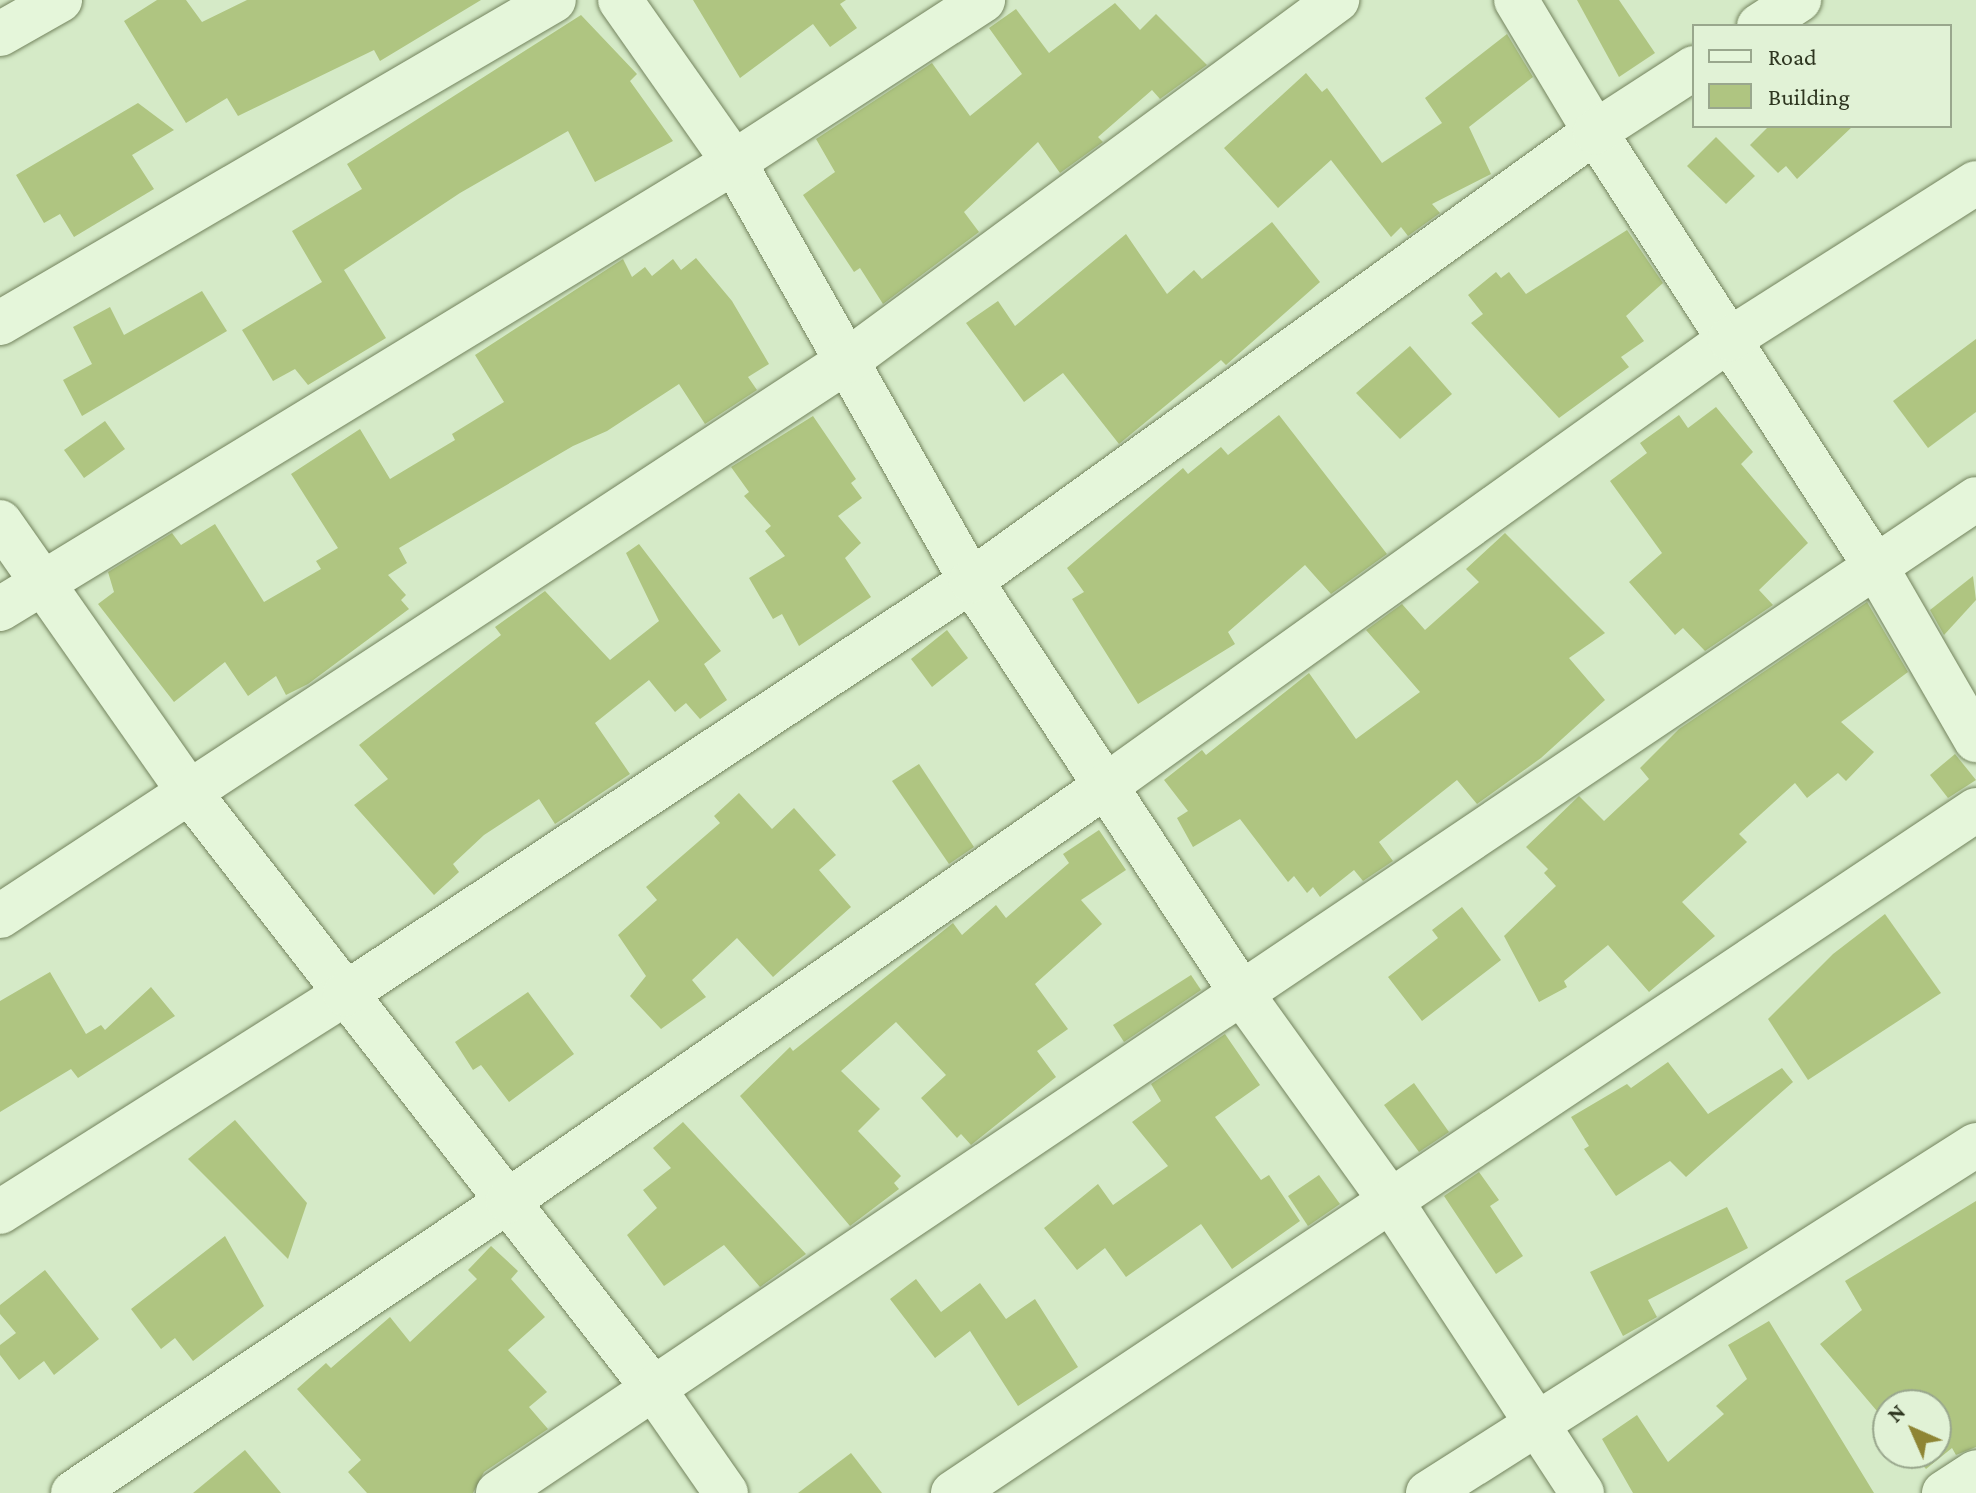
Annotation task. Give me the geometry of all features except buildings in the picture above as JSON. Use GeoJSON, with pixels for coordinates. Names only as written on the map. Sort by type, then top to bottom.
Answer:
{"type":"FeatureCollection","features":[{"type":"Feature","properties":{"kind":"street"},"geometry":{"type":"LineString","coordinates":[[0,34],[60,0]]}},
{"type":"Feature","properties":{"kind":"street"},"geometry":{"type":"LineString","coordinates":[[0,323],[554,0]]}},
{"type":"Feature","properties":{"kind":"street"},"geometry":{"type":"LineString","coordinates":[[620,0],[734,162],[971,581],[1242,994],[1391,1201],[1582,1493]]}},
{"type":"Feature","properties":{"kind":"street"},"geometry":{"type":"LineString","coordinates":[[0,609],[39,582],[734,162],[983,0]]}},
{"type":"Feature","properties":{"kind":"street"},"geometry":{"type":"LineString","coordinates":[[0,916],[847,361],[1337,0]]}},
{"type":"Feature","properties":{"kind":"street"},"geometry":{"type":"LineString","coordinates":[[1516,0],[1595,132],[1876,567],[1976,740]]}},
{"type":"Feature","properties":{"kind":"street"},"geometry":{"type":"LineString","coordinates":[[1762,24],[1799,0]]}},
{"type":"Feature","properties":{"kind":"street"},"geometry":{"type":"LineString","coordinates":[[0,1212],[345,994],[971,581],[1595,132],[1692,69]]}},
{"type":"Feature","properties":{"kind":"street"},"geometry":{"type":"LineString","coordinates":[[73,1493],[508,1201],[1107,785],[1730,339],[1976,183]]}},
{"type":"Feature","properties":{"kind":"street"},"geometry":{"type":"LineString","coordinates":[[498,1493],[1976,499]]}},
{"type":"Feature","properties":{"kind":"street"},"geometry":{"type":"LineString","coordinates":[[0,522],[39,582],[190,793],[653,1388],[726,1493]]}},
{"type":"Feature","properties":{"kind":"street"},"geometry":{"type":"LineString","coordinates":[[953,1493],[1976,810]]}},
{"type":"Feature","properties":{"kind":"street"},"geometry":{"type":"LineString","coordinates":[[1428,1493],[1536,1421],[1976,1145]]}},
{"type":"Feature","properties":{"kind":"street"},"geometry":{"type":"LineString","coordinates":[[1944,1493],[1976,1472]]}}]}
